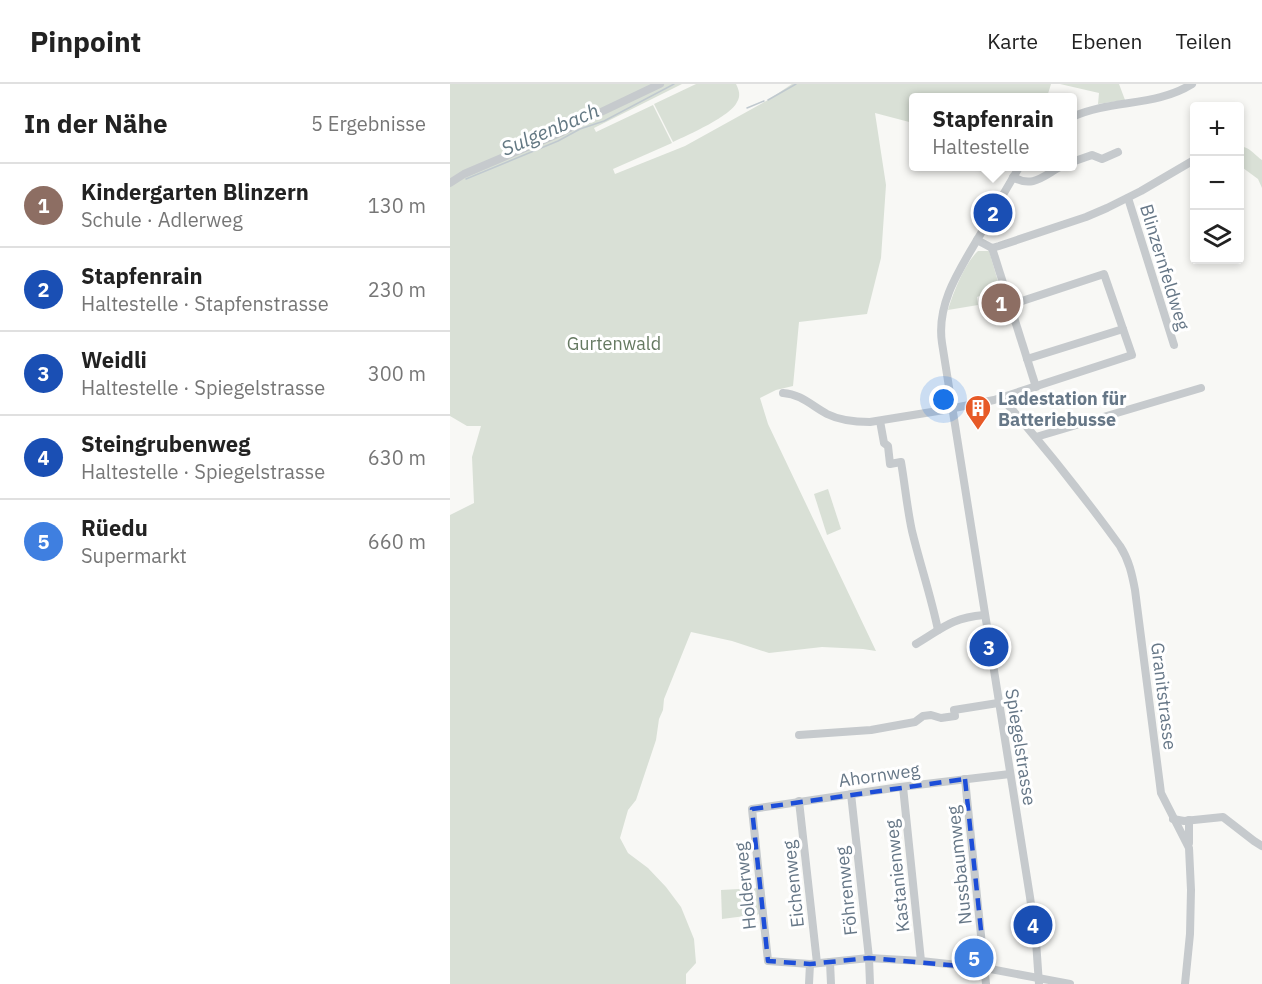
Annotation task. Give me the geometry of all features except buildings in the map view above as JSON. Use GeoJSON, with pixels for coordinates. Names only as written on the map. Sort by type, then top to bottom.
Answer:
{"type":"FeatureCollection","features":[{"type":"Feature","properties":{"kind":"street"},"geometry":{"type":"LineString","coordinates":[[450,183],[464,174],[547,139],[660,84]]}},
{"type":"Feature","properties":{"kind":"street"},"geometry":{"type":"LineString","coordinates":[[1077,115],[1107,105],[1158,98],[1179,92],[1192,84]]}},
{"type":"Feature","properties":{"kind":"street"},"geometry":{"type":"LineString","coordinates":[[1077,160],[1092,155],[1102,159],[1118,152]]}},
{"type":"Feature","properties":{"kind":"street"},"geometry":{"type":"LineString","coordinates":[[992,248],[1086,217],[1128,198],[1190,162]]}},
{"type":"Feature","properties":{"kind":"street","name":"Spiegelstrasse"},"geometry":{"type":"LineString","coordinates":[[1017,171],[949,290],[941,318],[940,335],[1030,897],[1039,981]]}},
{"type":"Feature","properties":{"kind":"street"},"geometry":{"type":"LineString","coordinates":[[1013,177],[1021,182],[1029,183],[1052,171]]}},
{"type":"Feature","properties":{"kind":"street","name":"Blinzernfeldweg"},"geometry":{"type":"LineString","coordinates":[[1128,198],[1174,345]]}},
{"type":"Feature","properties":{"kind":"street"},"geometry":{"type":"LineString","coordinates":[[977,240],[992,248],[1036,387]]}},
{"type":"Feature","properties":{"kind":"street"},"geometry":{"type":"LineString","coordinates":[[783,393],[799,396],[840,419],[859,422],[880,421],[1002,398],[1132,355],[1104,274],[1010,305]]}},
{"type":"Feature","properties":{"kind":"street"},"geometry":{"type":"LineString","coordinates":[[1027,359],[1123,329]]}},
{"type":"Feature","properties":{"kind":"street"},"geometry":{"type":"LineString","coordinates":[[1036,437],[1201,388]]}},
{"type":"Feature","properties":{"kind":"street","name":"Granitstrasse"},"geometry":{"type":"LineString","coordinates":[[1002,398],[1084,496],[1125,554],[1131,571],[1161,793],[1189,848],[1191,901],[1185,984]]}},
{"type":"Feature","properties":{"kind":"street"},"geometry":{"type":"LineString","coordinates":[[880,421],[884,443],[888,446],[890,464],[901,462],[912,529],[938,630]]}},
{"type":"Feature","properties":{"kind":"street"},"geometry":{"type":"LineString","coordinates":[[916,644],[955,621],[984,615]]}},
{"type":"Feature","properties":{"kind":"street"},"geometry":{"type":"LineString","coordinates":[[799,735],[871,730],[915,722],[923,716],[931,715],[941,718],[955,716],[954,710],[998,703]]}},
{"type":"Feature","properties":{"kind":"street","name":"Ahornweg"},"geometry":{"type":"LineString","coordinates":[[752,809],[1010,774]]}},
{"type":"Feature","properties":{"kind":"street","name":"Nussbaumweg"},"geometry":{"type":"LineString","coordinates":[[965,779],[986,984]]}},
{"type":"Feature","properties":{"kind":"street","name":"Kastanienweg"},"geometry":{"type":"LineString","coordinates":[[903,787],[921,961]]}},
{"type":"Feature","properties":{"kind":"street","name":"Föhrenweg"},"geometry":{"type":"LineString","coordinates":[[851,794],[870,984]]}},
{"type":"Feature","properties":{"kind":"street","name":"Eichenweg"},"geometry":{"type":"LineString","coordinates":[[799,801],[813,963],[809,984]]}},
{"type":"Feature","properties":{"kind":"street","name":"Holderweg"},"geometry":{"type":"LineString","coordinates":[[752,809],[768,961],[813,963]]}},
{"type":"Feature","properties":{"kind":"street"},"geometry":{"type":"LineString","coordinates":[[1173,819],[1184,821],[1223,817],[1262,846]]}},
{"type":"Feature","properties":{"kind":"street"},"geometry":{"type":"LineString","coordinates":[[1189,820],[1189,848]]}},
{"type":"Feature","properties":{"kind":"street"},"geometry":{"type":"LineString","coordinates":[[813,963],[869,958],[921,961],[985,968],[1039,981],[1070,984]]}},
{"type":"Feature","properties":{"kind":"street"},"geometry":{"type":"LineString","coordinates":[[831,962],[831,984]]}},
{"type":"Feature","properties":{"kind":"highlighted area"},"geometry":{"type":"Polygon","coordinates":[[[965,779],[985,968],[869,958],[810,964],[768,961],[752,809],[965,779]]]}},
{"type":"Feature","properties":{"kind":"green space","name":"Gurtenwald"},"geometry":{"type":"Polygon","coordinates":[[[450,84],[682,84],[594,128],[596,132],[653,105],[672,143],[613,169],[615,174],[685,146],[768,100],[792,84],[1051,84],[1048,93],[909,93],[909,122],[875,113],[886,185],[881,258],[867,314],[799,322],[793,386],[776,390],[760,398],[768,424],[876,651],[822,647],[769,653],[732,641],[691,632],[664,699],[656,740],[636,800],[628,810],[620,838],[628,853],[648,868],[681,907],[694,939],[696,963],[686,974],[686,984],[450,984],[450,515],[474,503],[472,457],[481,426],[467,426],[450,416],[450,84]]]}},
{"type":"Feature","properties":{"kind":"green space"},"geometry":{"type":"Polygon","coordinates":[[[696,84],[736,84],[739,93],[738,100],[727,113],[718,119],[673,142],[654,104],[696,84]]]}},
{"type":"Feature","properties":{"kind":"green space"},"geometry":{"type":"Polygon","coordinates":[[[1060,84],[1119,84],[1125,100],[1098,104],[1099,93],[1060,84]]]}},
{"type":"Feature","properties":{"kind":"green space"},"geometry":{"type":"Polygon","coordinates":[[[1244,147],[1262,160],[1262,188],[1258,179],[1244,169],[1244,147]]]}},
{"type":"Feature","properties":{"kind":"green space"},"geometry":{"type":"Polygon","coordinates":[[[978,251],[989,251],[1000,288],[977,297],[978,305],[948,310],[964,270],[978,251]]]}},
{"type":"Feature","properties":{"kind":"green space"},"geometry":{"type":"Polygon","coordinates":[[[828,489],[841,529],[827,535],[814,494],[828,489]]]}},
{"type":"Feature","properties":{"kind":"green space"},"geometry":{"type":"Polygon","coordinates":[[[758,888],[761,914],[722,919],[721,890],[758,888]]]}},
{"type":"Feature","properties":{"kind":"waterway","name":"Sulgenbach"},"geometry":{"type":"LineString","coordinates":[[466,179],[558,141],[580,129],[604,121],[674,84]]}},
{"type":"Feature","properties":{"kind":"waterway"},"geometry":{"type":"LineString","coordinates":[[768,100],[796,84]]}},
{"type":"Feature","properties":{"kind":"waterway"},"geometry":{"type":"LineString","coordinates":[[747,108],[764,101]]}},
{"type":"Feature","properties":{"kind":"place","name":"Stapfenrain"},"geometry":{"type":"Point","coordinates":[993,213]}},
{"type":"Feature","properties":{"kind":"place","name":"Kindergarten Blinzern"},"geometry":{"type":"Point","coordinates":[1001,303]}},
{"type":"Feature","properties":{"kind":"place","name":"Ladestation für Batteriebusse"},"geometry":{"type":"Point","coordinates":[978,431]}},
{"type":"Feature","properties":{"kind":"place","name":"Weidli"},"geometry":{"type":"Point","coordinates":[989,647]}},
{"type":"Feature","properties":{"kind":"place","name":"Steingrubenweg"},"geometry":{"type":"Point","coordinates":[1033,925]}},
{"type":"Feature","properties":{"kind":"place","name":"Rüedu"},"geometry":{"type":"Point","coordinates":[974,958]}}]}
